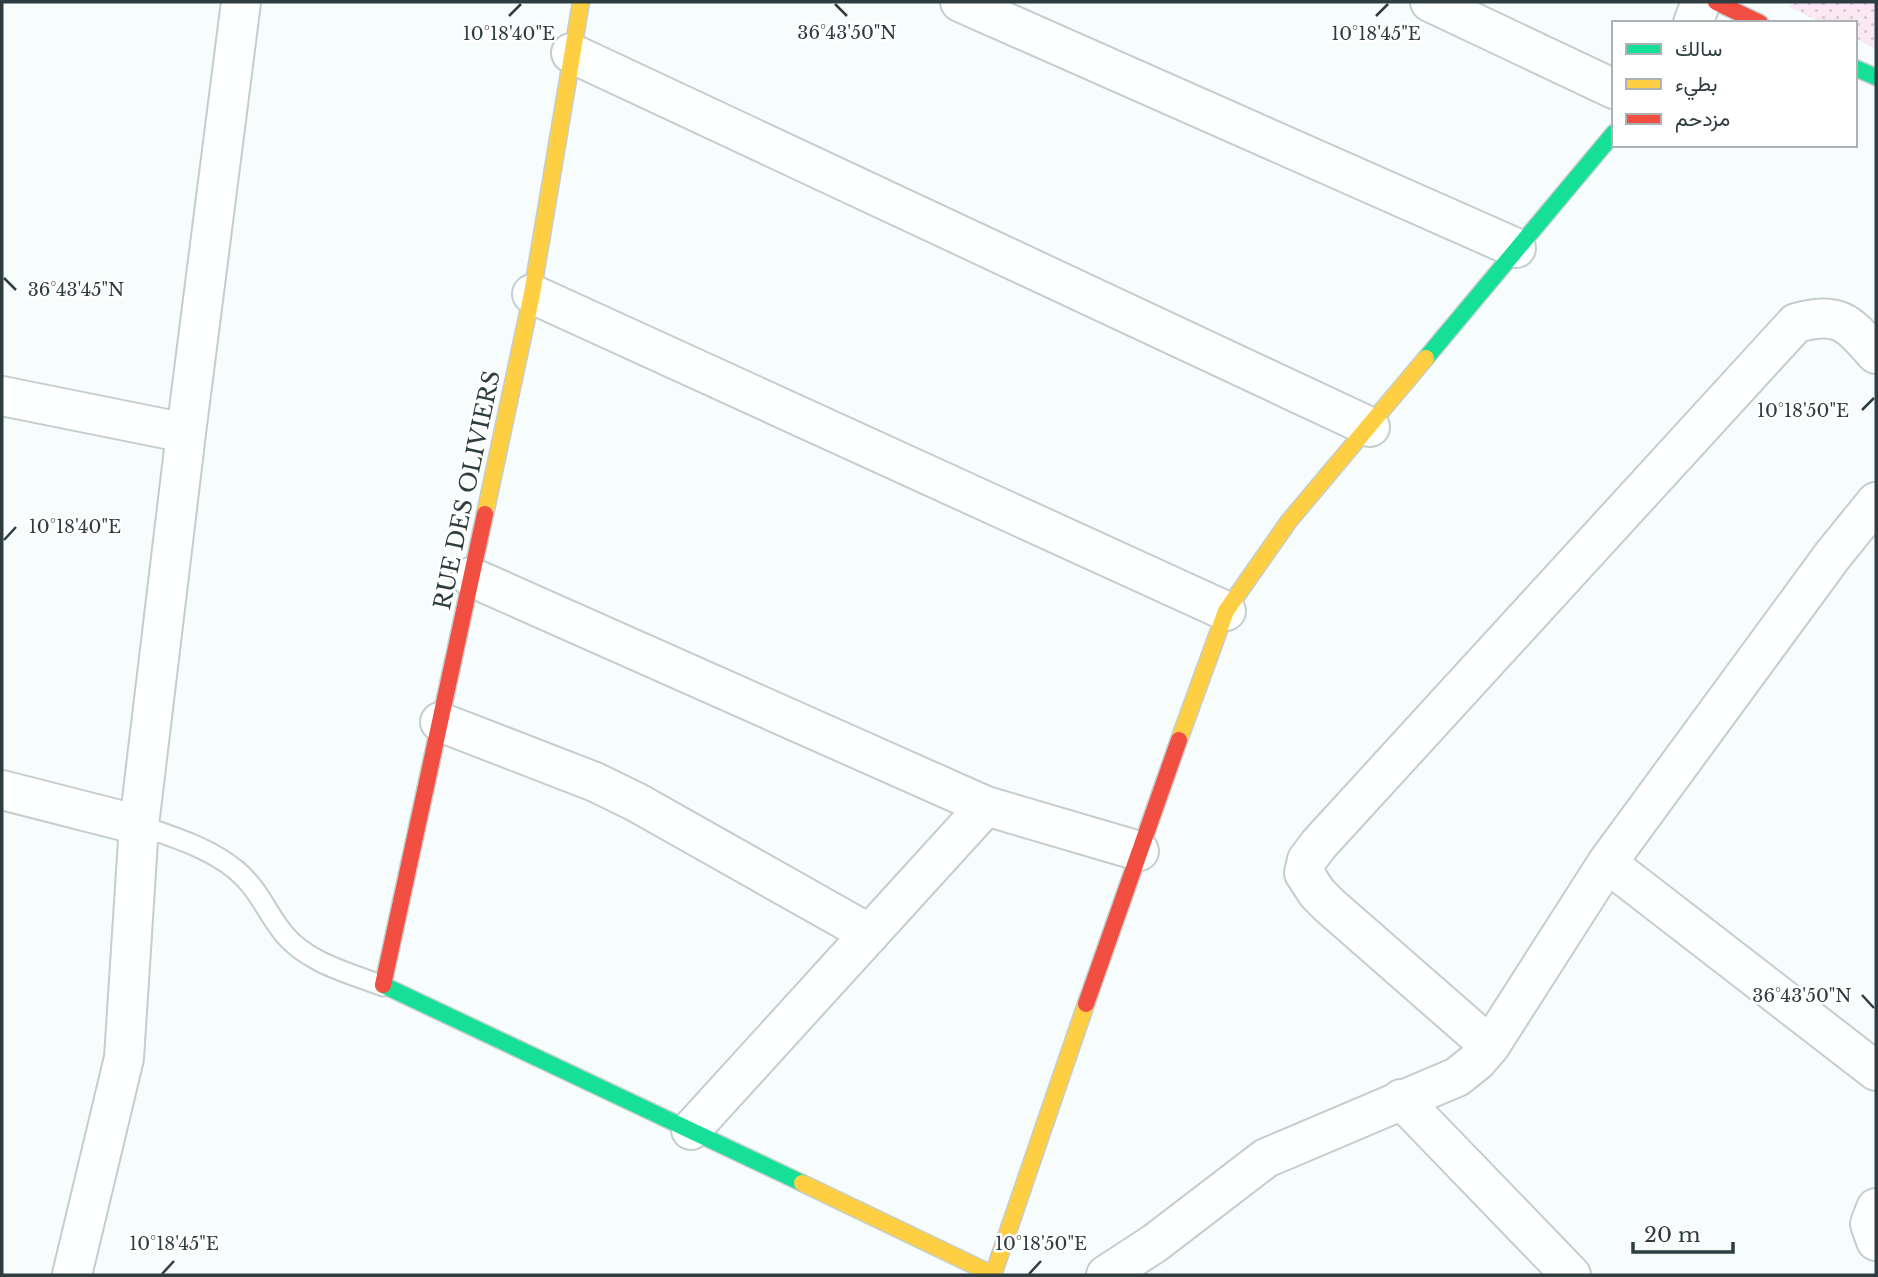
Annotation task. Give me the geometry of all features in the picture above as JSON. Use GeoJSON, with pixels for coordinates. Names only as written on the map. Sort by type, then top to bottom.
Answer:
{"type":"FeatureCollection","features":[{"type":"Feature","properties":{"kind":"street"},"geometry":{"type":"LineString","coordinates":[[72,1275],[124,1058],[139,825],[241,2]]}},
{"type":"Feature","properties":{"kind":"street","name":"RUE DES OLIVIERS"},"geometry":{"type":"LineString","coordinates":[[383,986],[532,294],[581,2]]}},
{"type":"Feature","properties":{"kind":"street"},"geometry":{"type":"LineString","coordinates":[[960,2],[1516,248]]}},
{"type":"Feature","properties":{"kind":"street"},"geometry":{"type":"LineString","coordinates":[[1430,2],[1612,88]]}},
{"type":"Feature","properties":{"kind":"street"},"geometry":{"type":"LineString","coordinates":[[1694,21],[1701,2]]}},
{"type":"Feature","properties":{"kind":"street"},"geometry":{"type":"LineString","coordinates":[[1716,2],[1754,16]]}},
{"type":"Feature","properties":{"kind":"street"},"geometry":{"type":"LineString","coordinates":[[571,53],[1370,427]]}},
{"type":"Feature","properties":{"kind":"street"},"geometry":{"type":"LineString","coordinates":[[1857,69],[1876,77]]}},
{"type":"Feature","properties":{"kind":"street"},"geometry":{"type":"LineString","coordinates":[[383,986],[993,1275],[1139,851],[1226,611],[1289,521],[1612,134]]}},
{"type":"Feature","properties":{"kind":"street"},"geometry":{"type":"LineString","coordinates":[[532,294],[1226,611]]}},
{"type":"Feature","properties":{"kind":"street"},"geometry":{"type":"LineString","coordinates":[[1490,1046],[1317,893],[1304,873],[1307,859],[1796,323],[1819,317],[1838,320],[1855,330],[1876,354]]}},
{"type":"Feature","properties":{"kind":"street"},"geometry":{"type":"LineString","coordinates":[[2,396],[186,433]]}},
{"type":"Feature","properties":{"kind":"street"},"geometry":{"type":"LineString","coordinates":[[1106,1275],[1155,1243],[1266,1158],[1457,1077],[1477,1061],[1490,1046],[1608,863],[1825,566],[1876,502]]}},
{"type":"Feature","properties":{"kind":"street"},"geometry":{"type":"LineString","coordinates":[[471,578],[986,806],[1139,851]]}},
{"type":"Feature","properties":{"kind":"street"},"geometry":{"type":"LineString","coordinates":[[440,722],[595,782],[636,802],[870,934]]}},
{"type":"Feature","properties":{"kind":"street"},"geometry":{"type":"LineString","coordinates":[[2,790],[139,825]]}},
{"type":"Feature","properties":{"kind":"street"},"geometry":{"type":"LineString","coordinates":[[691,1130],[986,806]]}},
{"type":"Feature","properties":{"kind":"street"},"geometry":{"type":"LineString","coordinates":[[1608,863],[1876,1071]]}},
{"type":"Feature","properties":{"kind":"street"},"geometry":{"type":"LineString","coordinates":[[1401,1099],[1571,1275]]}},
{"type":"Feature","properties":{"kind":"street"},"geometry":{"type":"LineString","coordinates":[[1876,1208],[1870,1224],[1876,1241]]}},
{"type":"Feature","properties":{"kind":"lane"},"geometry":{"type":"LineString","coordinates":[[139,825],[202,848],[236,870],[260,895],[285,936],[302,951],[327,965],[383,986]]}},
{"type":"Feature","properties":{"kind":"shaded area"},"geometry":{"type":"Polygon","coordinates":[[[1792,2],[1876,2],[1876,49],[1857,39],[1857,21],[1819,21],[1789,7],[1792,2]]]}},
{"type":"Feature","properties":{"kind":"traffic: fast"},"geometry":{"type":"LineString","coordinates":[[1857,69],[1876,77]]}},
{"type":"Feature","properties":{"kind":"traffic: fast"},"geometry":{"type":"LineString","coordinates":[[1426,358],[1612,135]]}},
{"type":"Feature","properties":{"kind":"traffic: fast"},"geometry":{"type":"LineString","coordinates":[[383,985],[802,1183]]}},
{"type":"Feature","properties":{"kind":"traffic: slow"},"geometry":{"type":"LineString","coordinates":[[485,514],[532,294],[581,2]]}},
{"type":"Feature","properties":{"kind":"traffic: slow"},"geometry":{"type":"LineString","coordinates":[[1179,740],[1226,611],[1289,521],[1426,358]]}},
{"type":"Feature","properties":{"kind":"traffic: slow"},"geometry":{"type":"LineString","coordinates":[[993,1275],[1086,1004]]}},
{"type":"Feature","properties":{"kind":"traffic: slow"},"geometry":{"type":"LineString","coordinates":[[802,1183],[994,1275]]}},
{"type":"Feature","properties":{"kind":"traffic: jam"},"geometry":{"type":"LineString","coordinates":[[1716,2],[1756,21]]}},
{"type":"Feature","properties":{"kind":"traffic: jam"},"geometry":{"type":"LineString","coordinates":[[383,985],[485,514]]}},
{"type":"Feature","properties":{"kind":"traffic: jam"},"geometry":{"type":"LineString","coordinates":[[1086,1004],[1179,740]]}}]}
